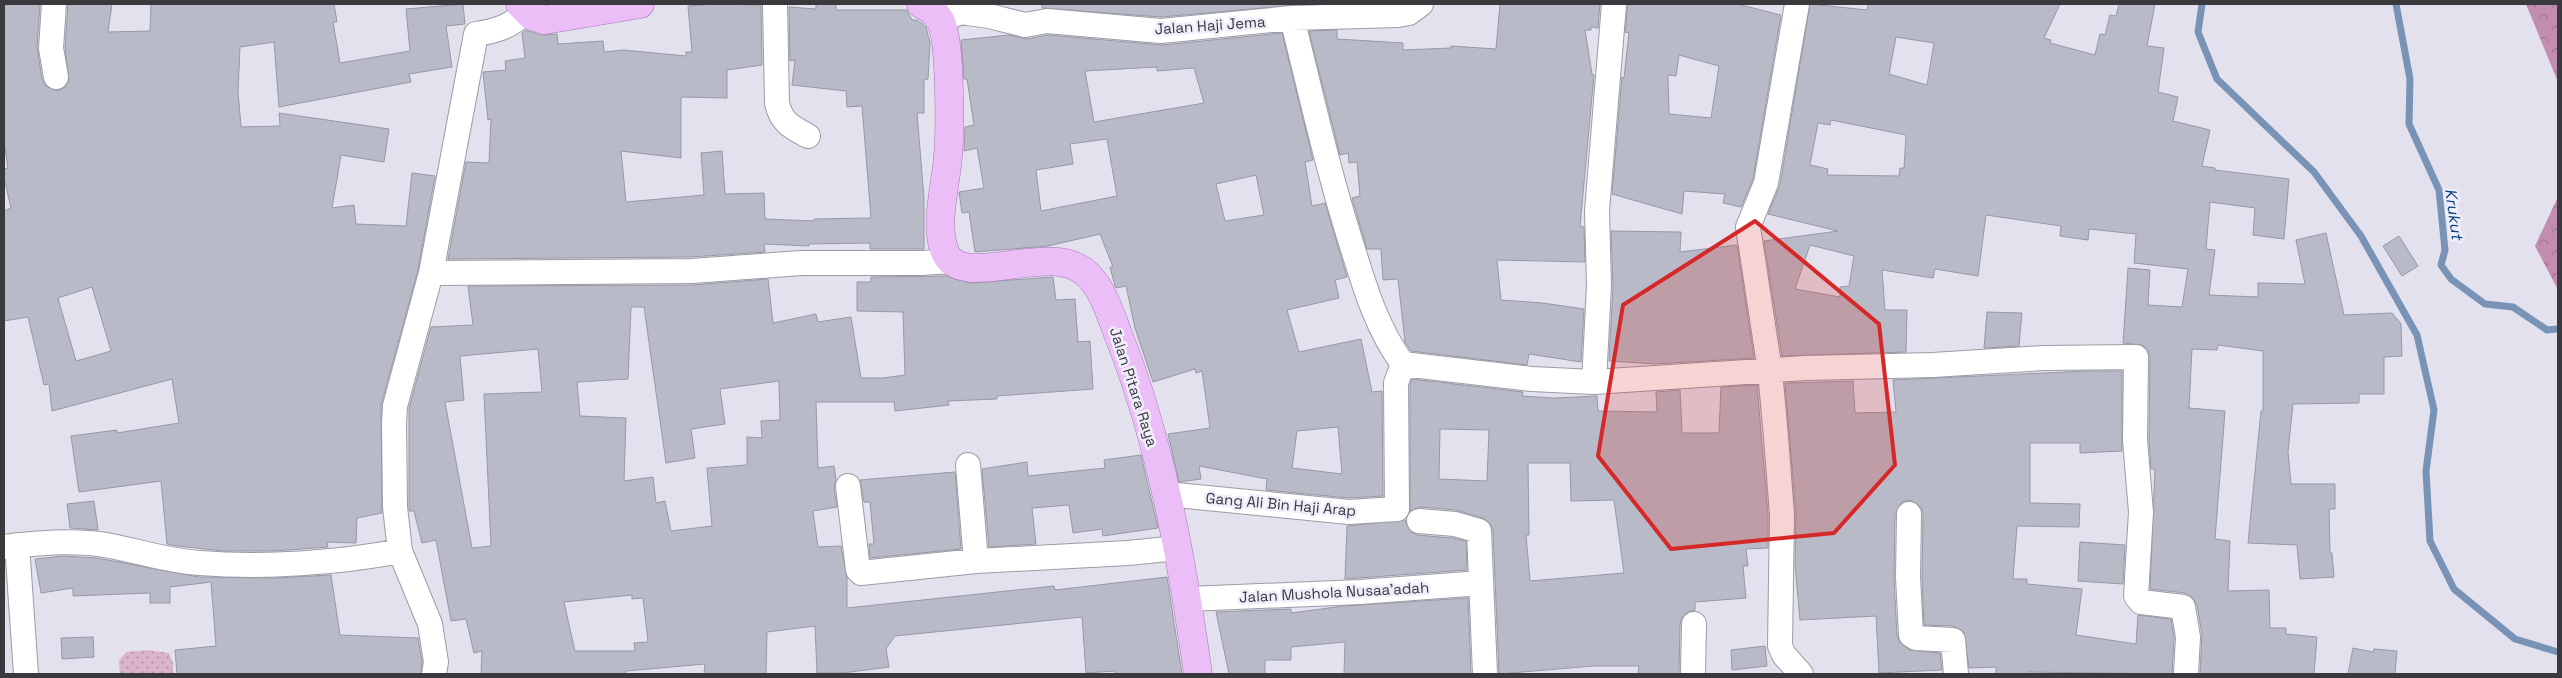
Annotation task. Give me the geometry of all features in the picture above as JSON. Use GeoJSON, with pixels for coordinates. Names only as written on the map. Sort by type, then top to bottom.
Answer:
{"type":"FeatureCollection","features":[{"type":"Feature","properties":{"kind":"main road"},"geometry":{"type":"LineString","coordinates":[[523,8],[532,16],[545,20],[640,4]]}},
{"type":"Feature","properties":{"kind":"main road"},"geometry":{"type":"LineString","coordinates":[[931,12],[944,32],[948,72],[950,138],[942,229],[944,247],[950,261]]}},
{"type":"Feature","properties":{"kind":"main road","name":"Jalan Pitara Raya"},"geometry":{"type":"LineString","coordinates":[[950,261],[963,266],[982,268],[1045,260],[1069,264],[1080,268],[1088,275],[1102,296],[1127,356],[1166,494],[1188,599],[1198,674]]}},
{"type":"Feature","properties":{"kind":"street"},"geometry":{"type":"LineString","coordinates":[[54,4],[51,48],[56,77]]}},
{"type":"Feature","properties":{"kind":"street"},"geometry":{"type":"LineString","coordinates":[[775,4],[778,110],[788,126],[808,136]]}},
{"type":"Feature","properties":{"kind":"street","name":"Jalan Haji Jema"},"geometry":{"type":"LineString","coordinates":[[931,12],[961,12],[989,16],[1025,25],[1093,14],[1161,30],[1292,18],[1409,13],[1421,4]]}},
{"type":"Feature","properties":{"kind":"street"},"geometry":{"type":"LineString","coordinates":[[1594,382],[1599,285],[1597,210],[1614,4]]}},
{"type":"Feature","properties":{"kind":"street"},"geometry":{"type":"LineString","coordinates":[[1798,4],[1766,183],[1748,227],[1770,371],[1782,515],[1780,646],[1784,655],[1801,674]]}},
{"type":"Feature","properties":{"kind":"street"},"geometry":{"type":"LineString","coordinates":[[434,674],[436,662],[430,624],[400,551],[395,507],[395,406],[431,272],[476,34],[496,31],[515,23],[523,8]]}},
{"type":"Feature","properties":{"kind":"street"},"geometry":{"type":"LineString","coordinates":[[1292,18],[1334,188],[1353,248],[1378,325],[1403,364],[1423,368],[1524,378],[1594,382],[1805,368],[1933,365],[2044,358],[2136,357],[2135,440],[2141,512],[2136,596],[2141,602],[2183,607],[2188,637],[2186,674]]}},
{"type":"Feature","properties":{"kind":"street"},"geometry":{"type":"LineString","coordinates":[[431,272],[622,279],[692,271],[838,262],[922,263],[950,261]]}},
{"type":"Feature","properties":{"kind":"street","name":"Gang Ali Bin Haji Arap"},"geometry":{"type":"LineString","coordinates":[[1166,494],[1349,512],[1397,508],[1396,383],[1403,364]]}},
{"type":"Feature","properties":{"kind":"street"},"geometry":{"type":"LineString","coordinates":[[968,465],[976,561]]}},
{"type":"Feature","properties":{"kind":"street"},"geometry":{"type":"LineString","coordinates":[[848,486],[858,570],[860,573],[976,561],[1128,553],[1178,548]]}},
{"type":"Feature","properties":{"kind":"street"},"geometry":{"type":"LineString","coordinates":[[1909,514],[1908,577],[1911,635],[1916,638],[1953,640],[1956,674]]}},
{"type":"Feature","properties":{"kind":"street"},"geometry":{"type":"LineString","coordinates":[[1419,520],[1455,524],[1479,532],[1485,674]]}},
{"type":"Feature","properties":{"kind":"street"},"geometry":{"type":"LineString","coordinates":[[26,674],[10,546],[99,544],[169,560],[200,563],[320,561],[371,557],[400,551]]}},
{"type":"Feature","properties":{"kind":"street","name":"Jalan Mushola Nusaa'adah"},"geometry":{"type":"LineString","coordinates":[[1188,599],[1360,592],[1481,583]]}},
{"type":"Feature","properties":{"kind":"street"},"geometry":{"type":"LineString","coordinates":[[1693,674],[1694,624]]}},
{"type":"Feature","properties":{"kind":"highlighted area"},"geometry":{"type":"Polygon","coordinates":[[[1755,221],[1879,324],[1895,465],[1834,533],[1671,549],[1598,456],[1623,305],[1755,221]]]}},
{"type":"Feature","properties":{"kind":"green space"},"geometry":{"type":"Polygon","coordinates":[[[2526,4],[2558,4],[2558,82],[2526,4]]]}},
{"type":"Feature","properties":{"kind":"green space"},"geometry":{"type":"Polygon","coordinates":[[[2558,197],[2558,290],[2535,246],[2558,197]]]}},
{"type":"Feature","properties":{"kind":"shaded area"},"geometry":{"type":"Polygon","coordinates":[[[147,650],[169,653],[173,663],[173,674],[120,674],[119,661],[126,652],[147,650]]]}},
{"type":"Feature","properties":{"kind":"building"},"geometry":{"type":"Polygon","coordinates":[[[4,4],[40,4],[37,47],[42,79],[46,86],[58,91],[65,87],[69,81],[65,47],[68,4],[112,4],[108,32],[150,31],[151,4],[334,4],[337,22],[333,22],[340,63],[410,51],[406,9],[463,4],[465,24],[446,26],[452,67],[409,74],[411,82],[279,107],[274,42],[240,47],[238,91],[241,127],[280,126],[279,113],[389,129],[384,162],[341,155],[332,208],[354,205],[356,224],[406,226],[412,173],[435,176],[418,270],[381,405],[382,513],[357,518],[356,543],[327,542],[328,547],[274,551],[224,551],[177,546],[167,544],[161,481],[79,492],[71,436],[117,430],[117,433],[179,423],[172,379],[52,411],[49,384],[44,385],[28,317],[4,321],[4,211],[11,208],[4,178],[4,169],[8,168],[4,142],[4,4]],[[92,287],[58,298],[76,361],[111,351],[92,287]]]}},
{"type":"Feature","properties":{"kind":"building"},"geometry":{"type":"Polygon","coordinates":[[[714,4],[761,5],[762,65],[727,70],[727,98],[681,97],[681,158],[621,151],[626,202],[704,195],[701,153],[722,151],[725,194],[764,193],[765,219],[814,221],[814,219],[871,218],[862,106],[847,107],[846,91],[792,85],[795,60],[790,61],[789,7],[816,9],[816,4],[836,4],[836,10],[907,10],[912,20],[917,20],[926,27],[930,43],[928,79],[924,80],[924,113],[917,113],[924,198],[924,249],[870,249],[870,243],[809,244],[809,246],[764,244],[765,252],[691,257],[448,259],[466,162],[489,163],[491,119],[488,120],[483,72],[506,70],[505,61],[525,58],[522,33],[526,30],[541,35],[557,34],[558,44],[603,41],[604,52],[623,50],[686,56],[686,52],[692,52],[688,6],[714,4]]]}},
{"type":"Feature","properties":{"kind":"building"},"geometry":{"type":"Polygon","coordinates":[[[1042,4],[1309,4],[1161,17],[1042,8],[1042,4]]]}},
{"type":"Feature","properties":{"kind":"building"},"geometry":{"type":"Polygon","coordinates":[[[1500,4],[1600,4],[1598,28],[1591,27],[1591,30],[1585,30],[1592,74],[1594,75],[1580,226],[1584,227],[1585,262],[1497,260],[1501,300],[1543,303],[1584,309],[1581,362],[1529,354],[1527,365],[1411,351],[1405,342],[1398,279],[1383,280],[1381,249],[1367,249],[1352,198],[1360,196],[1357,162],[1349,163],[1348,153],[1340,155],[1309,31],[1337,30],[1337,39],[1403,43],[1403,50],[1451,48],[1451,46],[1496,49],[1500,4]]]}},
{"type":"Feature","properties":{"kind":"building"},"geometry":{"type":"Polygon","coordinates":[[[1628,4],[1737,4],[1781,15],[1753,179],[1741,207],[1723,203],[1725,194],[1684,191],[1682,214],[1612,194],[1622,77],[1624,78],[1629,33],[1625,32],[1628,4]],[[1679,55],[1676,76],[1668,75],[1669,114],[1711,118],[1719,66],[1679,55]]]}},
{"type":"Feature","properties":{"kind":"building"},"geometry":{"type":"Polygon","coordinates":[[[1810,4],[1867,10],[1868,4],[2060,4],[2044,38],[2051,40],[2050,43],[2095,55],[2100,34],[2105,35],[2110,15],[2116,16],[2119,4],[2155,4],[2147,46],[2164,48],[2158,92],[2178,97],[2173,121],[2210,130],[2202,166],[2215,168],[2215,170],[2289,179],[2284,239],[2253,235],[2255,208],[2210,202],[2206,249],[2215,250],[2209,295],[2258,297],[2258,283],[2305,284],[2296,240],[2326,233],[2344,315],[2392,313],[2401,324],[2402,356],[2384,357],[2384,394],[2359,394],[2359,403],[2293,404],[2288,452],[2291,484],[2335,484],[2335,509],[2329,509],[2330,553],[2332,553],[2334,577],[2300,579],[2297,545],[2248,543],[2261,411],[2263,411],[2263,351],[2218,345],[2217,350],[2192,349],[2189,408],[2225,411],[2215,539],[2230,541],[2228,591],[2269,590],[2270,628],[2286,628],[2286,634],[2317,637],[2314,674],[2200,674],[2202,635],[2197,605],[2193,598],[2185,593],[2150,589],[2155,469],[2151,469],[2149,440],[2150,357],[2148,350],[2142,345],[2123,343],[2128,268],[2150,270],[2148,305],[2182,307],[2188,269],[2134,263],[2136,234],[2089,229],[2088,240],[2060,236],[2061,226],[1986,215],[1978,276],[1935,269],[1933,278],[1882,270],[1885,310],[1907,310],[1906,352],[1782,356],[1764,241],[1838,231],[1768,214],[1780,185],[1810,4]],[[1896,37],[1889,74],[1927,85],[1934,43],[1896,37]],[[1831,120],[1830,125],[1818,123],[1810,165],[1828,169],[1827,175],[1899,176],[1900,168],[1904,168],[1906,135],[1831,120]],[[1810,245],[1795,289],[1840,297],[1840,287],[1849,286],[1854,256],[1810,245]]]}},
{"type":"Feature","properties":{"kind":"building"},"geometry":{"type":"Polygon","coordinates":[[[1282,33],[1313,160],[1305,162],[1312,206],[1325,203],[1347,277],[1335,280],[1339,298],[1287,310],[1299,352],[1361,339],[1372,392],[1382,391],[1383,496],[1349,498],[1266,490],[1267,479],[1199,466],[1201,479],[1179,482],[1168,434],[1210,428],[1202,371],[1196,373],[1195,369],[1153,382],[1135,328],[1126,286],[1116,288],[1115,286],[1110,267],[1113,267],[1100,234],[1048,246],[975,252],[969,212],[962,213],[959,192],[984,188],[977,148],[964,151],[965,127],[974,125],[967,79],[964,79],[961,40],[1009,35],[1027,39],[1048,35],[1162,45],[1282,33]],[[1157,67],[1085,71],[1094,122],[1204,103],[1194,68],[1157,71],[1157,67]],[[1107,139],[1070,144],[1073,164],[1036,170],[1041,211],[1117,196],[1107,139]],[[1256,175],[1216,184],[1225,221],[1264,215],[1256,175]],[[1338,427],[1297,431],[1292,468],[1342,474],[1338,427]]]}},
{"type":"Feature","properties":{"kind":"building"},"geometry":{"type":"Polygon","coordinates":[[[1611,231],[1681,232],[1680,252],[1737,245],[1754,358],[1655,364],[1609,361],[1613,286],[1611,231]]]}},
{"type":"Feature","properties":{"kind":"building"},"geometry":{"type":"Polygon","coordinates":[[[2399,236],[2418,266],[2402,276],[2383,246],[2399,236]]]}},
{"type":"Feature","properties":{"kind":"building"},"geometry":{"type":"Polygon","coordinates":[[[947,276],[970,283],[1053,277],[1056,300],[1075,299],[1078,342],[1090,341],[1093,389],[997,396],[997,399],[948,401],[949,405],[895,411],[894,402],[816,402],[818,468],[834,466],[836,479],[834,488],[837,507],[813,511],[818,547],[841,546],[847,578],[847,608],[1054,586],[1055,590],[1167,577],[1182,674],[1115,674],[1115,671],[1086,673],[1082,617],[895,636],[886,649],[889,667],[843,673],[817,673],[815,626],[767,632],[766,674],[704,674],[705,664],[626,671],[626,674],[481,674],[482,651],[474,653],[466,619],[451,621],[436,540],[422,543],[414,511],[409,511],[409,408],[431,327],[473,325],[468,286],[692,285],[768,279],[773,323],[816,314],[818,322],[851,317],[861,378],[905,375],[903,312],[857,311],[857,282],[871,282],[871,277],[947,276]],[[631,307],[628,379],[577,382],[580,416],[626,418],[624,481],[653,477],[656,503],[665,501],[671,531],[712,526],[707,468],[747,465],[747,437],[762,438],[761,421],[780,420],[779,381],[720,389],[725,424],[691,429],[695,458],[666,463],[644,307],[631,307]],[[538,349],[460,356],[464,400],[445,402],[472,548],[491,546],[484,394],[542,392],[538,349]],[[632,595],[564,602],[575,651],[635,651],[634,643],[648,642],[643,598],[632,599],[632,595]]]}},
{"type":"Feature","properties":{"kind":"building"},"geometry":{"type":"Polygon","coordinates":[[[1987,312],[2022,313],[2019,346],[1984,348],[1987,312]]]}},
{"type":"Feature","properties":{"kind":"building"},"geometry":{"type":"Polygon","coordinates":[[[2122,371],[2122,451],[2080,453],[2080,443],[2030,443],[2030,503],[2080,504],[2079,527],[2017,526],[2013,579],[2027,579],[2027,584],[2082,589],[2076,635],[2136,644],[2138,615],[2171,619],[2174,638],[2172,674],[2027,672],[2027,674],[1996,674],[1996,667],[1969,668],[1964,632],[1954,626],[1924,625],[1922,577],[1923,514],[1921,507],[1910,500],[1902,502],[1895,514],[1894,578],[1897,636],[1900,642],[1909,650],[1940,653],[1942,670],[1879,673],[1876,616],[1800,620],[1795,564],[1796,514],[1785,383],[1853,381],[1855,413],[1896,412],[1893,380],[2122,371]]]}},
{"type":"Feature","properties":{"kind":"building"},"geometry":{"type":"Polygon","coordinates":[[[1412,379],[1523,392],[1522,396],[1554,398],[1597,396],[1598,411],[1657,412],[1656,392],[1680,390],[1682,433],[1719,433],[1721,387],[1757,385],[1768,515],[1768,548],[1746,549],[1748,566],[1743,566],[1746,598],[1695,602],[1695,610],[1683,616],[1680,624],[1679,674],[1638,674],[1639,666],[1593,666],[1499,674],[1493,530],[1490,523],[1483,518],[1456,510],[1420,507],[1410,511],[1410,385],[1412,379]],[[1440,429],[1439,479],[1487,481],[1489,430],[1440,429]],[[1528,463],[1529,535],[1526,535],[1530,581],[1624,573],[1614,500],[1571,501],[1570,463],[1528,463]]]}},
{"type":"Feature","properties":{"kind":"building"},"geometry":{"type":"Polygon","coordinates":[[[1141,455],[1158,528],[1103,536],[1102,529],[1073,533],[1069,505],[1032,508],[1036,544],[989,547],[982,469],[1027,462],[1028,476],[1105,468],[1104,460],[1141,455]]]}},
{"type":"Feature","properties":{"kind":"building"},"geometry":{"type":"Polygon","coordinates":[[[955,472],[961,549],[870,558],[869,544],[874,544],[870,502],[864,502],[860,480],[955,472]]]}},
{"type":"Feature","properties":{"kind":"building"},"geometry":{"type":"Polygon","coordinates":[[[94,501],[98,530],[70,528],[67,504],[94,501]]]}},
{"type":"Feature","properties":{"kind":"building"},"geometry":{"type":"Polygon","coordinates":[[[1405,520],[1411,532],[1417,535],[1466,541],[1467,570],[1345,579],[1347,526],[1405,520]]]}},
{"type":"Feature","properties":{"kind":"building"},"geometry":{"type":"Polygon","coordinates":[[[2080,542],[2125,545],[2123,584],[2078,581],[2080,542]]]}},
{"type":"Feature","properties":{"kind":"building"},"geometry":{"type":"Polygon","coordinates":[[[63,556],[97,558],[199,577],[275,578],[331,575],[340,635],[418,638],[422,662],[421,674],[177,674],[175,650],[216,646],[211,582],[170,587],[170,603],[150,603],[150,593],[73,596],[73,588],[41,593],[35,559],[63,556]]]}},
{"type":"Feature","properties":{"kind":"building"},"geometry":{"type":"Polygon","coordinates":[[[1468,598],[1471,674],[1344,674],[1345,642],[1291,647],[1291,660],[1265,660],[1265,674],[1229,674],[1216,612],[1291,609],[1291,613],[1344,606],[1468,598]]]}},
{"type":"Feature","properties":{"kind":"building"},"geometry":{"type":"Polygon","coordinates":[[[93,637],[94,657],[62,659],[61,638],[93,637]]]}},
{"type":"Feature","properties":{"kind":"building"},"geometry":{"type":"Polygon","coordinates":[[[1765,646],[1767,666],[1732,670],[1731,650],[1765,646]]]}},
{"type":"Feature","properties":{"kind":"building"},"geometry":{"type":"Polygon","coordinates":[[[2353,648],[2373,652],[2374,649],[2397,651],[2395,674],[2348,674],[2353,648]]]}},
{"type":"Feature","properties":{"kind":"waterway"},"geometry":{"type":"LineString","coordinates":[[2202,4],[2198,32],[2217,79],[2314,172],[2361,236],[2417,335],[2434,410],[2426,471],[2430,541],[2454,589],[2515,639],[2558,652]]}},
{"type":"Feature","properties":{"kind":"waterway","name":"Krukut"},"geometry":{"type":"LineString","coordinates":[[2396,4],[2410,79],[2409,124],[2439,190],[2445,250],[2441,265],[2451,279],[2485,304],[2513,307],[2547,330],[2558,329]]}}]}
